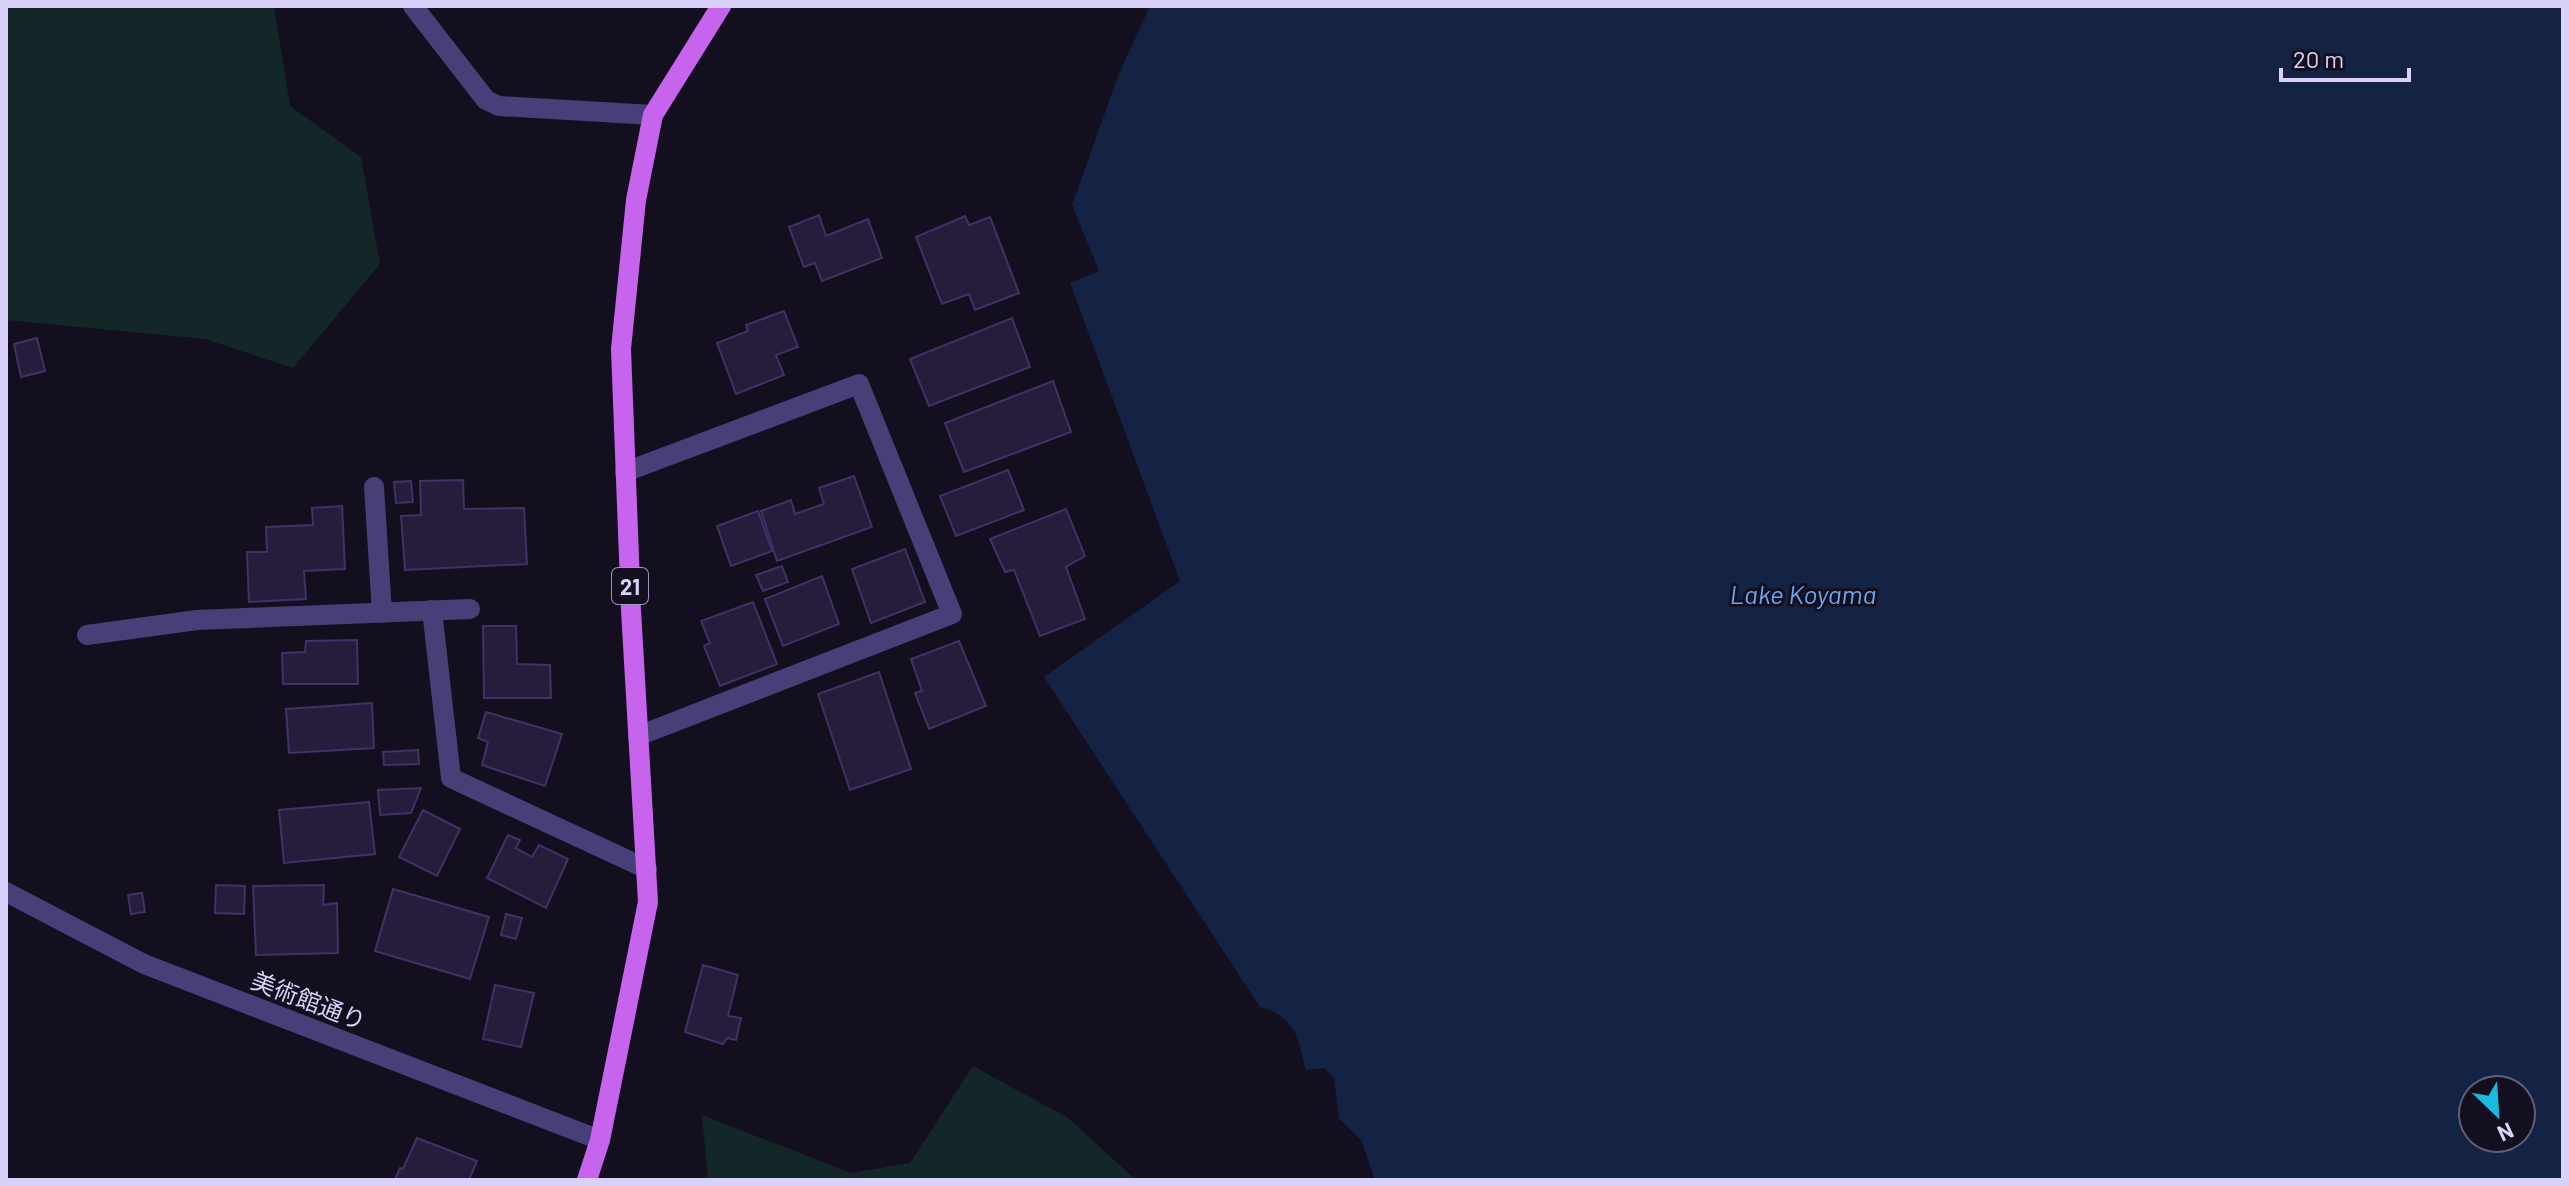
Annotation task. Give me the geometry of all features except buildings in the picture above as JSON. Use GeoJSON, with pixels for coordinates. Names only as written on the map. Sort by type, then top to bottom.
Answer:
{"type":"FeatureCollection","features":[{"type":"Feature","properties":{"kind":"main road","name":"21"},"geometry":{"type":"LineString","coordinates":[[587,1180],[600,1140],[648,902],[621,349],[636,200],[653,115],[721,6]]}},
{"type":"Feature","properties":{"kind":"street"},"geometry":{"type":"LineString","coordinates":[[413,6],[486,100],[499,106],[653,115]]}},
{"type":"Feature","properties":{"kind":"street"},"geometry":{"type":"LineString","coordinates":[[625,472],[859,384],[952,614],[638,736]]}},
{"type":"Feature","properties":{"kind":"street"},"geometry":{"type":"LineString","coordinates":[[374,487],[382,613]]}},
{"type":"Feature","properties":{"kind":"street"},"geometry":{"type":"LineString","coordinates":[[87,635],[197,620],[470,609]]}},
{"type":"Feature","properties":{"kind":"street"},"geometry":{"type":"LineString","coordinates":[[432,610],[451,778],[647,869]]}},
{"type":"Feature","properties":{"kind":"street","name":"美術館通り"},"geometry":{"type":"LineString","coordinates":[[6,892],[144,964],[600,1140]]}},
{"type":"Feature","properties":{"kind":"green space"},"geometry":{"type":"Polygon","coordinates":[[[6,6],[274,6],[290,106],[361,157],[380,264],[293,368],[205,339],[6,320],[6,6]]]}},
{"type":"Feature","properties":{"kind":"green space"},"geometry":{"type":"Polygon","coordinates":[[[973,1066],[1068,1118],[1136,1180],[708,1180],[702,1115],[851,1173],[910,1163],[973,1066]]]}},
{"type":"Feature","properties":{"kind":"water","name":"Lake Koyama"},"geometry":{"type":"Polygon","coordinates":[[[1150,6],[2563,6],[2563,1180],[1375,1180],[1361,1140],[1339,1119],[1334,1078],[1324,1068],[1306,1070],[1294,1030],[1282,1017],[1260,1007],[1044,677],[1180,581],[1070,283],[1099,271],[1072,205],[1118,76],[1150,6]]]}}]}
